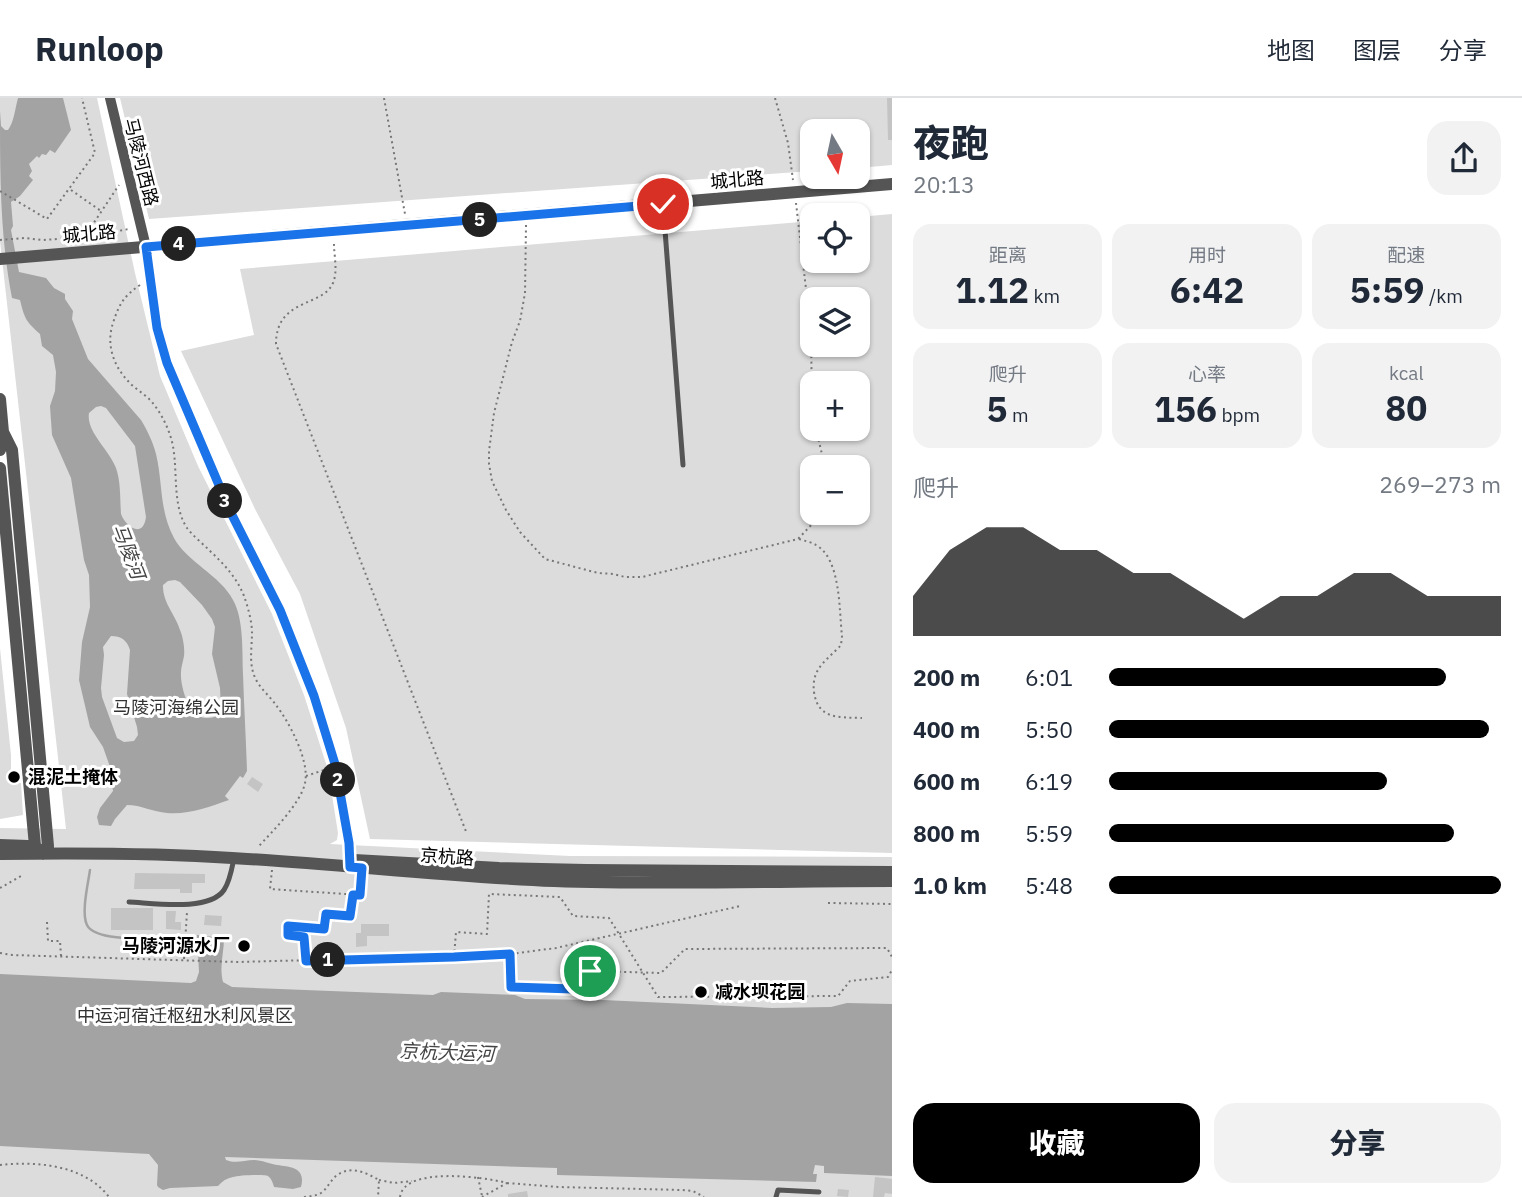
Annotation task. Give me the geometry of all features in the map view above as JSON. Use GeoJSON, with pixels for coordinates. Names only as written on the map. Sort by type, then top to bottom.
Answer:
{"type":"FeatureCollection","features":[{"type":"Feature","properties":{"kind":"street","name":"马陵河西路"},"geometry":{"type":"LineString","coordinates":[[110,98],[146,247],[157,328],[167,363],[230,511],[280,610],[314,696],[335,764],[354,865]]}},
{"type":"Feature","properties":{"kind":"street","name":"城北路"},"geometry":{"type":"LineString","coordinates":[[0,259],[892,184]]}},
{"type":"Feature","properties":{"kind":"street"},"geometry":{"type":"LineString","coordinates":[[0,399],[0,450]]}},
{"type":"Feature","properties":{"kind":"street"},"geometry":{"type":"LineString","coordinates":[[2,424],[12,450],[42,848]]}},
{"type":"Feature","properties":{"kind":"street"},"geometry":{"type":"LineString","coordinates":[[0,468],[42,848]]}},
{"type":"Feature","properties":{"kind":"street","name":"京杭路"},"geometry":{"type":"LineString","coordinates":[[0,845],[354,865],[892,872]]}},
{"type":"Feature","properties":{"kind":"street","name":"京杭路"},"geometry":{"type":"LineString","coordinates":[[0,854],[42,848],[162,848],[253,853],[445,875],[553,881],[892,881]]}},
{"type":"Feature","properties":{"kind":"lane"},"geometry":{"type":"LineString","coordinates":[[663,204],[683,465]]}},
{"type":"Feature","properties":{"kind":"lane"},"geometry":{"type":"LineString","coordinates":[[129,902],[187,904],[212,900],[225,889],[234,858]]}},
{"type":"Feature","properties":{"kind":"lane"},"geometry":{"type":"LineString","coordinates":[[776,1197],[778,1190],[819,1192]]}},
{"type":"Feature","properties":{"kind":"path"},"geometry":{"type":"LineString","coordinates":[[0,191],[47,219],[95,153],[82,98]]}},
{"type":"Feature","properties":{"kind":"path"},"geometry":{"type":"LineString","coordinates":[[384,98],[408,226]]}},
{"type":"Feature","properties":{"kind":"path"},"geometry":{"type":"LineString","coordinates":[[775,98],[788,143],[795,193],[811,332],[812,371]]}},
{"type":"Feature","properties":{"kind":"path"},"geometry":{"type":"LineString","coordinates":[[85,237],[128,173]]}},
{"type":"Feature","properties":{"kind":"path"},"geometry":{"type":"LineString","coordinates":[[69,189],[102,211]]}},
{"type":"Feature","properties":{"kind":"path"},"geometry":{"type":"LineString","coordinates":[[526,216],[525,293],[520,321],[494,413],[488,464],[492,481],[520,532],[545,559],[625,578],[642,577],[799,539],[817,545],[831,562],[835,574],[841,645],[816,674],[816,701],[821,710],[830,715],[862,718]]}},
{"type":"Feature","properties":{"kind":"path"},"geometry":{"type":"LineString","coordinates":[[0,240],[85,237],[141,226]]}},
{"type":"Feature","properties":{"kind":"path"},"geometry":{"type":"LineString","coordinates":[[333,232],[333,284],[327,291],[289,313],[278,328],[275,344],[467,834]]}},
{"type":"Feature","properties":{"kind":"path"},"geometry":{"type":"LineString","coordinates":[[150,279],[127,294],[121,302],[111,328],[113,358],[129,383],[152,403],[161,415],[174,446],[180,513],[187,528],[226,567],[237,582],[245,599],[252,629],[251,657],[254,674],[293,733],[303,761],[306,782],[292,807],[253,853]]}},
{"type":"Feature","properties":{"kind":"path"},"geometry":{"type":"LineString","coordinates":[[799,539],[811,525]]}},
{"type":"Feature","properties":{"kind":"path"},"geometry":{"type":"LineString","coordinates":[[305,776],[335,764]]}},
{"type":"Feature","properties":{"kind":"path"},"geometry":{"type":"LineString","coordinates":[[273,867],[270,889],[360,895],[354,865]]}},
{"type":"Feature","properties":{"kind":"path"},"geometry":{"type":"LineString","coordinates":[[0,888],[22,876]]}},
{"type":"Feature","properties":{"kind":"path"},"geometry":{"type":"LineString","coordinates":[[454,957],[456,932],[487,934],[489,894],[560,897],[573,916],[609,918],[658,997],[838,996],[849,981],[888,977],[892,970]]}},
{"type":"Feature","properties":{"kind":"path"},"geometry":{"type":"LineString","coordinates":[[306,961],[304,937],[288,935],[288,926],[324,929],[326,914],[350,916],[353,895]]}},
{"type":"Feature","properties":{"kind":"path"},"geometry":{"type":"LineString","coordinates":[[828,903],[892,904]]}},
{"type":"Feature","properties":{"kind":"path"},"geometry":{"type":"LineString","coordinates":[[184,960],[187,904]]}},
{"type":"Feature","properties":{"kind":"path"},"geometry":{"type":"LineString","coordinates":[[0,953],[237,962],[510,954],[556,948],[740,906]]}},
{"type":"Feature","properties":{"kind":"path"},"geometry":{"type":"LineString","coordinates":[[47,922],[48,941],[60,941],[61,956]]}},
{"type":"Feature","properties":{"kind":"path"},"geometry":{"type":"LineString","coordinates":[[510,954],[511,987],[573,989],[590,971],[661,973],[685,948],[887,948],[892,957]]}},
{"type":"Feature","properties":{"kind":"path"},"geometry":{"type":"LineString","coordinates":[[0,1165],[41,1164],[59,1167],[84,1177],[109,1197]]}},
{"type":"Feature","properties":{"kind":"path"},"geometry":{"type":"LineString","coordinates":[[304,1197],[323,1192],[337,1176],[347,1171],[363,1171],[379,1180],[394,1183],[425,1178],[478,1177],[558,1187],[682,1190],[693,1191],[704,1197]]}},
{"type":"Feature","properties":{"kind":"path"},"geometry":{"type":"LineString","coordinates":[[478,1177],[482,1197],[507,1182]]}},
{"type":"Feature","properties":{"kind":"path"},"geometry":{"type":"LineString","coordinates":[[378,1197],[379,1180]]}},
{"type":"Feature","properties":{"kind":"path"},"geometry":{"type":"LineString","coordinates":[[400,1197],[405,1185],[416,1180]]}},
{"type":"Feature","properties":{"kind":"green space","name":"中运河宿迁枢纽水利风景区"},"geometry":{"type":"Polygon","coordinates":[[[0,98],[97,98],[160,376],[198,466],[272,614],[304,695],[328,770],[338,833],[337,840],[330,844],[570,856],[892,857],[892,1197],[0,1197],[0,828],[66,829],[0,241],[0,98]]]}},
{"type":"Feature","properties":{"kind":"green space"},"geometry":{"type":"Polygon","coordinates":[[[120,98],[892,98],[892,165],[870,167],[870,119],[800,119],[800,172],[149,219],[120,98]]]}},
{"type":"Feature","properties":{"kind":"green space"},"geometry":{"type":"Polygon","coordinates":[[[892,214],[892,853],[370,839],[346,728],[300,594],[255,509],[181,351],[254,335],[240,269],[800,222],[800,273],[870,273],[870,216],[892,214]]]}},
{"type":"Feature","properties":{"kind":"green space"},"geometry":{"type":"Polygon","coordinates":[[[0,648],[11,755],[11,771],[8,776],[21,783],[23,815],[0,819],[0,648]]]}},
{"type":"Feature","properties":{"kind":"water"},"geometry":{"type":"Polygon","coordinates":[[[18,98],[63,98],[71,130],[55,153],[50,150],[46,155],[42,154],[39,158],[37,156],[29,164],[32,171],[29,176],[33,180],[20,196],[11,202],[11,230],[19,272],[46,278],[54,288],[65,294],[88,359],[141,420],[150,436],[158,465],[166,517],[174,538],[187,554],[228,591],[237,608],[241,626],[247,771],[225,796],[229,800],[198,810],[167,813],[127,805],[111,826],[99,825],[97,817],[100,808],[113,791],[109,764],[103,747],[90,727],[79,680],[82,642],[90,607],[89,575],[84,560],[71,478],[52,435],[50,406],[55,391],[56,372],[53,355],[42,346],[40,334],[27,320],[20,300],[12,298],[5,252],[0,111],[1,126],[8,130],[18,98]],[[101,406],[89,413],[91,427],[116,468],[123,519],[134,529],[142,528],[146,517],[135,446],[106,408],[101,406]],[[168,581],[163,585],[163,591],[184,643],[181,672],[184,694],[196,714],[213,717],[221,710],[220,688],[212,654],[215,627],[202,605],[180,582],[168,581]],[[111,636],[103,647],[102,697],[117,738],[124,742],[134,741],[138,735],[137,727],[127,694],[130,650],[125,641],[115,636],[111,636]]]}},
{"type":"Feature","properties":{"kind":"water","name":"京杭大运河"},"geometry":{"type":"Polygon","coordinates":[[[197,935],[224,938],[222,976],[223,982],[232,987],[433,995],[441,992],[515,995],[525,999],[772,1008],[831,1007],[847,1003],[892,1004],[892,1176],[824,1173],[824,1166],[815,1165],[813,1174],[817,1174],[816,1182],[557,1175],[557,1168],[225,1157],[230,1161],[257,1160],[293,1168],[300,1172],[301,1187],[274,1187],[268,1176],[251,1175],[229,1178],[218,1186],[163,1190],[157,1185],[158,1165],[149,1154],[0,1146],[0,974],[191,983],[196,981],[199,972],[197,935]]]}},
{"type":"Feature","properties":{"kind":"building"},"geometry":{"type":"Polygon","coordinates":[[[887,98],[892,98],[892,140],[888,140],[887,98]]]}},
{"type":"Feature","properties":{"kind":"building","name":"混泥土掩体"},"geometry":{"type":"Polygon","coordinates":[[[11,771],[21,778],[17,783],[8,776],[11,771]]]}},
{"type":"Feature","properties":{"kind":"building"},"geometry":{"type":"Polygon","coordinates":[[[252,777],[263,784],[258,792],[247,784],[252,777]]]}},
{"type":"Feature","properties":{"kind":"building"},"geometry":{"type":"Polygon","coordinates":[[[135,873],[205,874],[205,883],[192,883],[192,893],[180,893],[180,889],[134,889],[135,873]]]}},
{"type":"Feature","properties":{"kind":"building"},"geometry":{"type":"Polygon","coordinates":[[[111,908],[153,908],[153,930],[111,930],[111,908]]]}},
{"type":"Feature","properties":{"kind":"building"},"geometry":{"type":"Polygon","coordinates":[[[166,911],[176,911],[175,922],[181,922],[181,930],[166,929],[166,911]]]}},
{"type":"Feature","properties":{"kind":"building"},"geometry":{"type":"Polygon","coordinates":[[[205,915],[222,916],[221,926],[204,925],[205,915]]]}},
{"type":"Feature","properties":{"kind":"building"},"geometry":{"type":"Polygon","coordinates":[[[361,924],[389,924],[389,936],[367,936],[367,946],[356,947],[356,933],[361,933],[361,924]]]}},
{"type":"Feature","properties":{"kind":"building"},"geometry":{"type":"Polygon","coordinates":[[[875,1177],[892,1179],[892,1194],[873,1197],[875,1177]]]}},
{"type":"Feature","properties":{"kind":"building"},"geometry":{"type":"Polygon","coordinates":[[[838,1189],[849,1190],[848,1197],[837,1196],[838,1189]]]}},
{"type":"Feature","properties":{"kind":"building"},"geometry":{"type":"Polygon","coordinates":[[[527,1191],[528,1197],[508,1197],[508,1194],[527,1191]]]}},
{"type":"Feature","properties":{"kind":"waterway","name":"马陵河"},"geometry":{"type":"LineString","coordinates":[[90,870],[85,920],[92,930],[111,937],[166,938]]}},
{"type":"Feature","properties":{"kind":"place","name":"混泥土掩体"},"geometry":{"type":"Point","coordinates":[14,777]}},
{"type":"Feature","properties":{"kind":"place","name":"马陵河源水厂"},"geometry":{"type":"Point","coordinates":[244,946]}},
{"type":"Feature","properties":{"kind":"place","name":"减水坝花园"},"geometry":{"type":"Point","coordinates":[701,992]}},
{"type":"Feature","properties":{"kind":"route"},"geometry":{"type":"LineString","coordinates":[[590,971],[573,989],[511,987],[510,954],[306,961],[304,937],[288,935],[288,926],[324,929],[326,914],[350,916],[353,895],[360,895],[362,868],[350,867],[349,843],[335,764],[314,696],[280,610],[230,511],[167,363],[157,328],[146,247],[663,204]]}},
{"type":"Feature","properties":{"kind":"park label","name":"马陵河海绵公园"},"geometry":{"type":"Point","coordinates":[176,708]}}]}
